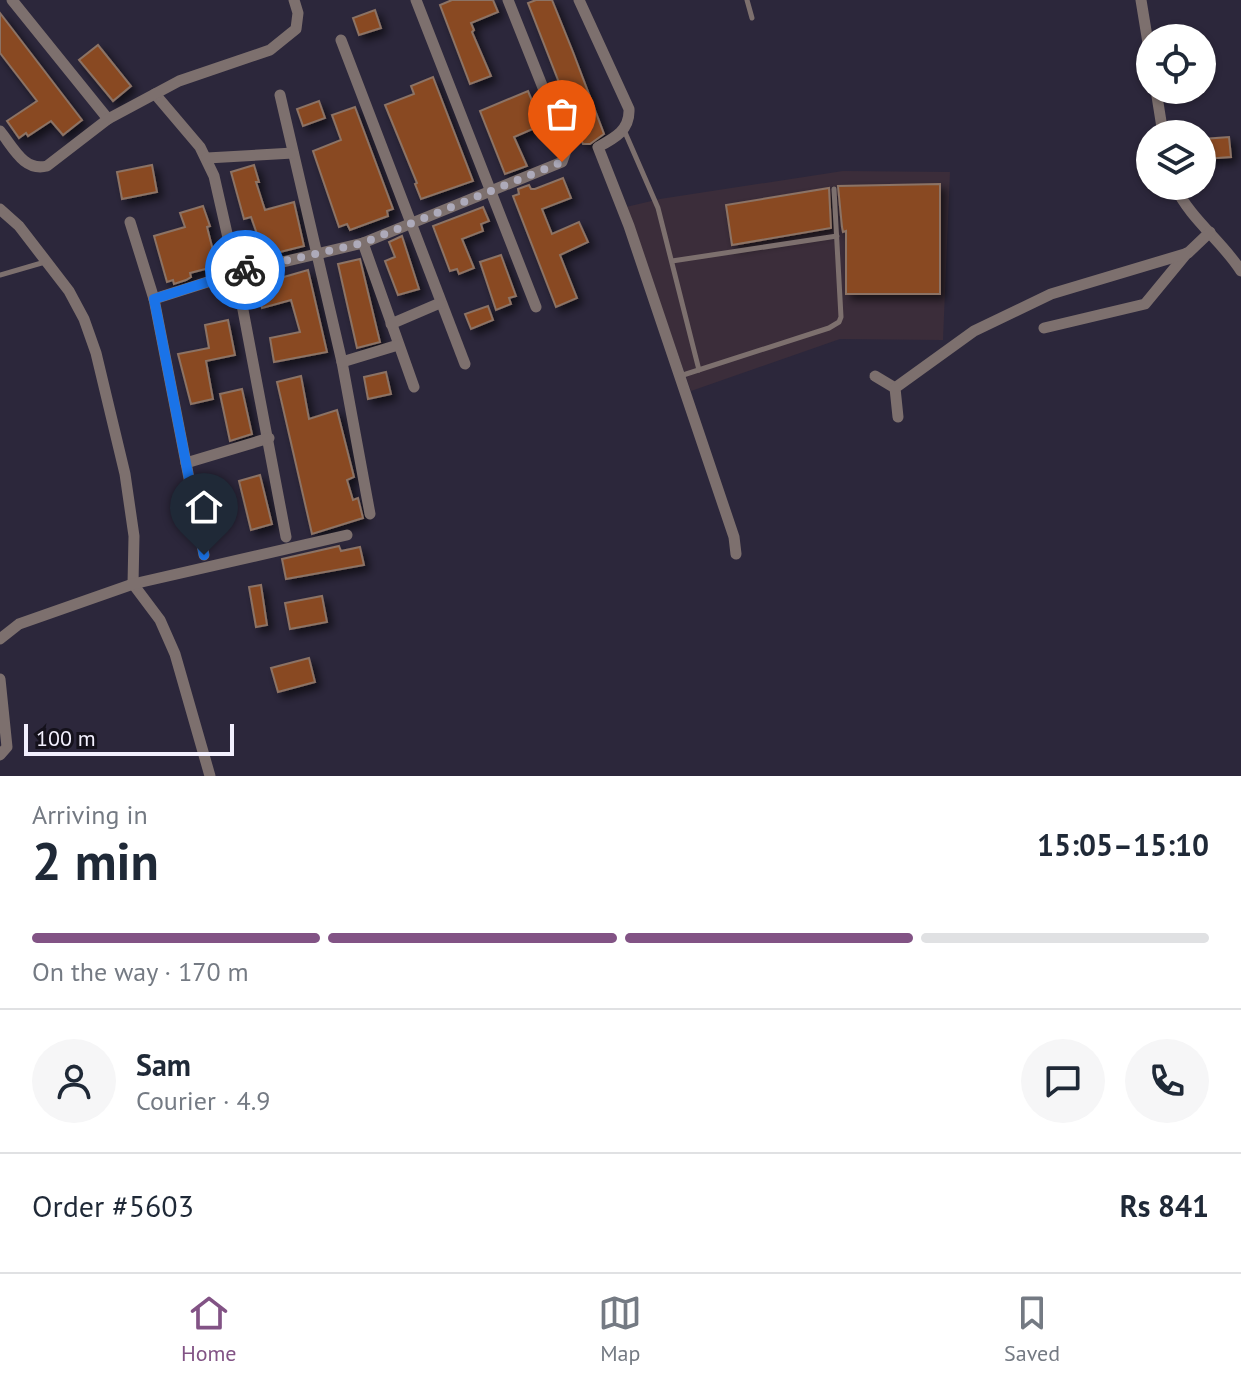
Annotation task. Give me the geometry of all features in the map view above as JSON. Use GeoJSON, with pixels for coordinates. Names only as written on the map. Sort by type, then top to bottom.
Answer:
{"type":"FeatureCollection","features":[{"type":"Feature","properties":{"kind":"street"},"geometry":{"type":"LineString","coordinates":[[12,0],[108,119]]}},
{"type":"Feature","properties":{"kind":"street"},"geometry":{"type":"LineString","coordinates":[[0,131],[29,166],[38,169],[47,166],[108,119],[179,81],[270,50],[296,29],[298,13],[294,0]]}},
{"type":"Feature","properties":{"kind":"street"},"geometry":{"type":"LineString","coordinates":[[416,0],[536,307]]}},
{"type":"Feature","properties":{"kind":"street"},"geometry":{"type":"LineString","coordinates":[[154,299],[236,273],[363,243],[562,162],[567,148],[508,0]]}},
{"type":"Feature","properties":{"kind":"street"},"geometry":{"type":"LineString","coordinates":[[579,0],[629,109],[624,129],[598,147],[629,226],[734,537],[736,554]]}},
{"type":"Feature","properties":{"kind":"street"},"geometry":{"type":"LineString","coordinates":[[1141,0],[1145,24]]}},
{"type":"Feature","properties":{"kind":"street"},"geometry":{"type":"LineString","coordinates":[[341,40],[465,364]]}},
{"type":"Feature","properties":{"kind":"street"},"geometry":{"type":"LineString","coordinates":[[155,94],[200,147],[214,176],[269,438],[286,537]]}},
{"type":"Feature","properties":{"kind":"street"},"geometry":{"type":"LineString","coordinates":[[280,95],[342,362],[370,514]]}},
{"type":"Feature","properties":{"kind":"street"},"geometry":{"type":"LineString","coordinates":[[207,158],[293,153]]}},
{"type":"Feature","properties":{"kind":"street"},"geometry":{"type":"LineString","coordinates":[[1181,200],[1231,255],[1241,271]]}},
{"type":"Feature","properties":{"kind":"street"},"geometry":{"type":"LineString","coordinates":[[0,209],[19,226],[69,291],[84,319],[96,353],[125,474],[134,536],[133,584],[160,620],[175,654],[210,776]]}},
{"type":"Feature","properties":{"kind":"street"},"geometry":{"type":"LineString","coordinates":[[130,222],[154,299],[204,555]]}},
{"type":"Feature","properties":{"kind":"street"},"geometry":{"type":"LineString","coordinates":[[1044,328],[1145,304],[1210,232]]}},
{"type":"Feature","properties":{"kind":"street"},"geometry":{"type":"LineString","coordinates":[[363,243],[414,387]]}},
{"type":"Feature","properties":{"kind":"street"},"geometry":{"type":"LineString","coordinates":[[895,388],[974,331],[1051,294],[1188,253]]}},
{"type":"Feature","properties":{"kind":"street"},"geometry":{"type":"LineString","coordinates":[[391,324],[440,303]]}},
{"type":"Feature","properties":{"kind":"street"},"geometry":{"type":"LineString","coordinates":[[342,362],[398,345]]}},
{"type":"Feature","properties":{"kind":"street"},"geometry":{"type":"LineString","coordinates":[[875,376],[895,388]]}},
{"type":"Feature","properties":{"kind":"street"},"geometry":{"type":"LineString","coordinates":[[895,388],[898,417]]}},
{"type":"Feature","properties":{"kind":"street"},"geometry":{"type":"LineString","coordinates":[[186,463],[269,438]]}},
{"type":"Feature","properties":{"kind":"street"},"geometry":{"type":"LineString","coordinates":[[0,639],[19,624],[133,584],[347,535]]}},
{"type":"Feature","properties":{"kind":"street"},"geometry":{"type":"LineString","coordinates":[[0,679],[7,747],[0,755]]}},
{"type":"Feature","properties":{"kind":"lane"},"geometry":{"type":"LineString","coordinates":[[747,0],[752,18]]}},
{"type":"Feature","properties":{"kind":"lane"},"geometry":{"type":"LineString","coordinates":[[624,129],[658,208],[699,370]]}},
{"type":"Feature","properties":{"kind":"lane"},"geometry":{"type":"LineString","coordinates":[[679,377],[829,328],[839,322],[834,189]]}},
{"type":"Feature","properties":{"kind":"lane"},"geometry":{"type":"LineString","coordinates":[[672,261],[837,236]]}},
{"type":"Feature","properties":{"kind":"lane"},"geometry":{"type":"LineString","coordinates":[[0,275],[46,262]]}},
{"type":"Feature","properties":{"kind":"shaded area"},"geometry":{"type":"Polygon","coordinates":[[[843,171],[950,172],[943,340],[840,339],[691,391],[626,207],[843,171]]]}},
{"type":"Feature","properties":{"kind":"building"},"geometry":{"type":"Polygon","coordinates":[[[452,0],[493,0],[498,12],[471,23],[491,76],[470,84],[440,5],[452,0]]]}},
{"type":"Feature","properties":{"kind":"building"},"geometry":{"type":"Polygon","coordinates":[[[552,0],[604,134],[590,144],[583,144],[528,3],[552,0]]]}},
{"type":"Feature","properties":{"kind":"building"},"geometry":{"type":"Polygon","coordinates":[[[375,10],[381,28],[359,35],[353,18],[375,10]]]}},
{"type":"Feature","properties":{"kind":"building"},"geometry":{"type":"Polygon","coordinates":[[[0,13],[82,120],[63,135],[51,121],[28,136],[26,133],[19,138],[7,121],[37,101],[0,53],[0,13]]]}},
{"type":"Feature","properties":{"kind":"building"},"geometry":{"type":"Polygon","coordinates":[[[98,45],[131,86],[113,101],[79,60],[98,45]]]}},
{"type":"Feature","properties":{"kind":"building"},"geometry":{"type":"Polygon","coordinates":[[[433,77],[473,181],[421,199],[385,105],[414,94],[411,86],[433,77]]]}},
{"type":"Feature","properties":{"kind":"building"},"geometry":{"type":"Polygon","coordinates":[[[528,91],[542,125],[514,137],[527,166],[505,174],[480,111],[528,91]]]}},
{"type":"Feature","properties":{"kind":"building"},"geometry":{"type":"Polygon","coordinates":[[[319,101],[325,118],[303,126],[297,109],[319,101]]]}},
{"type":"Feature","properties":{"kind":"building"},"geometry":{"type":"Polygon","coordinates":[[[355,107],[393,209],[387,211],[388,216],[350,230],[347,224],[339,227],[313,151],[341,140],[332,115],[355,107]]]}},
{"type":"Feature","properties":{"kind":"building"},"geometry":{"type":"Polygon","coordinates":[[[1229,137],[1231,157],[1216,158],[1216,138],[1229,137]]]}},
{"type":"Feature","properties":{"kind":"building"},"geometry":{"type":"Polygon","coordinates":[[[152,165],[157,192],[122,199],[117,172],[152,165]]]}},
{"type":"Feature","properties":{"kind":"building"},"geometry":{"type":"Polygon","coordinates":[[[254,165],[265,210],[294,202],[304,246],[260,257],[259,254],[252,256],[247,241],[258,237],[251,217],[244,219],[231,172],[254,165]]]}},
{"type":"Feature","properties":{"kind":"building"},"geometry":{"type":"Polygon","coordinates":[[[563,178],[571,198],[542,209],[552,234],[579,222],[588,242],[560,255],[577,298],[556,307],[513,196],[519,194],[518,189],[529,185],[535,189],[563,178]]]}},
{"type":"Feature","properties":{"kind":"building"},"geometry":{"type":"Polygon","coordinates":[[[940,184],[940,294],[846,294],[846,231],[843,232],[842,227],[838,186],[940,184]]]}},
{"type":"Feature","properties":{"kind":"building"},"geometry":{"type":"Polygon","coordinates":[[[829,188],[831,228],[732,245],[726,205],[829,188]]]}},
{"type":"Feature","properties":{"kind":"building"},"geometry":{"type":"Polygon","coordinates":[[[203,206],[217,266],[190,273],[191,277],[174,284],[173,280],[167,282],[154,236],[185,227],[180,213],[203,206]]]}},
{"type":"Feature","properties":{"kind":"building"},"geometry":{"type":"Polygon","coordinates":[[[483,207],[489,221],[481,224],[483,231],[462,239],[474,268],[459,274],[457,269],[450,271],[433,226],[483,207]]]}},
{"type":"Feature","properties":{"kind":"building"},"geometry":{"type":"Polygon","coordinates":[[[402,236],[419,289],[398,295],[385,261],[395,257],[389,242],[402,236]]]}},
{"type":"Feature","properties":{"kind":"building"},"geometry":{"type":"Polygon","coordinates":[[[501,255],[516,296],[509,298],[511,304],[496,310],[480,262],[501,255]]]}},
{"type":"Feature","properties":{"kind":"building"},"geometry":{"type":"Polygon","coordinates":[[[360,259],[380,342],[357,348],[338,264],[360,259]]]}},
{"type":"Feature","properties":{"kind":"building"},"geometry":{"type":"Polygon","coordinates":[[[308,270],[327,352],[274,362],[270,338],[300,332],[291,300],[262,308],[256,285],[308,270]]]}},
{"type":"Feature","properties":{"kind":"building"},"geometry":{"type":"Polygon","coordinates":[[[488,306],[493,320],[471,329],[465,314],[488,306]]]}},
{"type":"Feature","properties":{"kind":"building"},"geometry":{"type":"Polygon","coordinates":[[[228,320],[235,355],[206,361],[213,399],[191,404],[178,354],[209,348],[205,325],[228,320]]]}},
{"type":"Feature","properties":{"kind":"building"},"geometry":{"type":"Polygon","coordinates":[[[386,372],[391,394],[368,399],[364,377],[386,372]]]}},
{"type":"Feature","properties":{"kind":"building"},"geometry":{"type":"Polygon","coordinates":[[[301,376],[309,419],[337,410],[354,477],[347,480],[353,500],[358,498],[363,518],[312,534],[277,382],[301,376]]]}},
{"type":"Feature","properties":{"kind":"building"},"geometry":{"type":"Polygon","coordinates":[[[242,389],[252,434],[230,441],[220,394],[242,389]]]}},
{"type":"Feature","properties":{"kind":"building"},"geometry":{"type":"Polygon","coordinates":[[[260,475],[272,524],[251,530],[239,481],[260,475]]]}},
{"type":"Feature","properties":{"kind":"building"},"geometry":{"type":"Polygon","coordinates":[[[339,546],[341,551],[360,547],[364,565],[286,579],[282,559],[339,546]]]}},
{"type":"Feature","properties":{"kind":"building"},"geometry":{"type":"Polygon","coordinates":[[[261,585],[267,625],[256,627],[249,587],[261,585]]]}},
{"type":"Feature","properties":{"kind":"building"},"geometry":{"type":"Polygon","coordinates":[[[322,596],[327,622],[290,629],[285,603],[322,596]]]}},
{"type":"Feature","properties":{"kind":"building"},"geometry":{"type":"Polygon","coordinates":[[[309,658],[315,682],[278,692],[271,668],[309,658]]]}},
{"type":"Feature","properties":{"kind":"way so far"},"geometry":{"type":"LineString","coordinates":[[245,270],[363,243],[562,162]]}},
{"type":"Feature","properties":{"kind":"route"},"geometry":{"type":"LineString","coordinates":[[204,555],[154,299],[245,270]]}}]}
